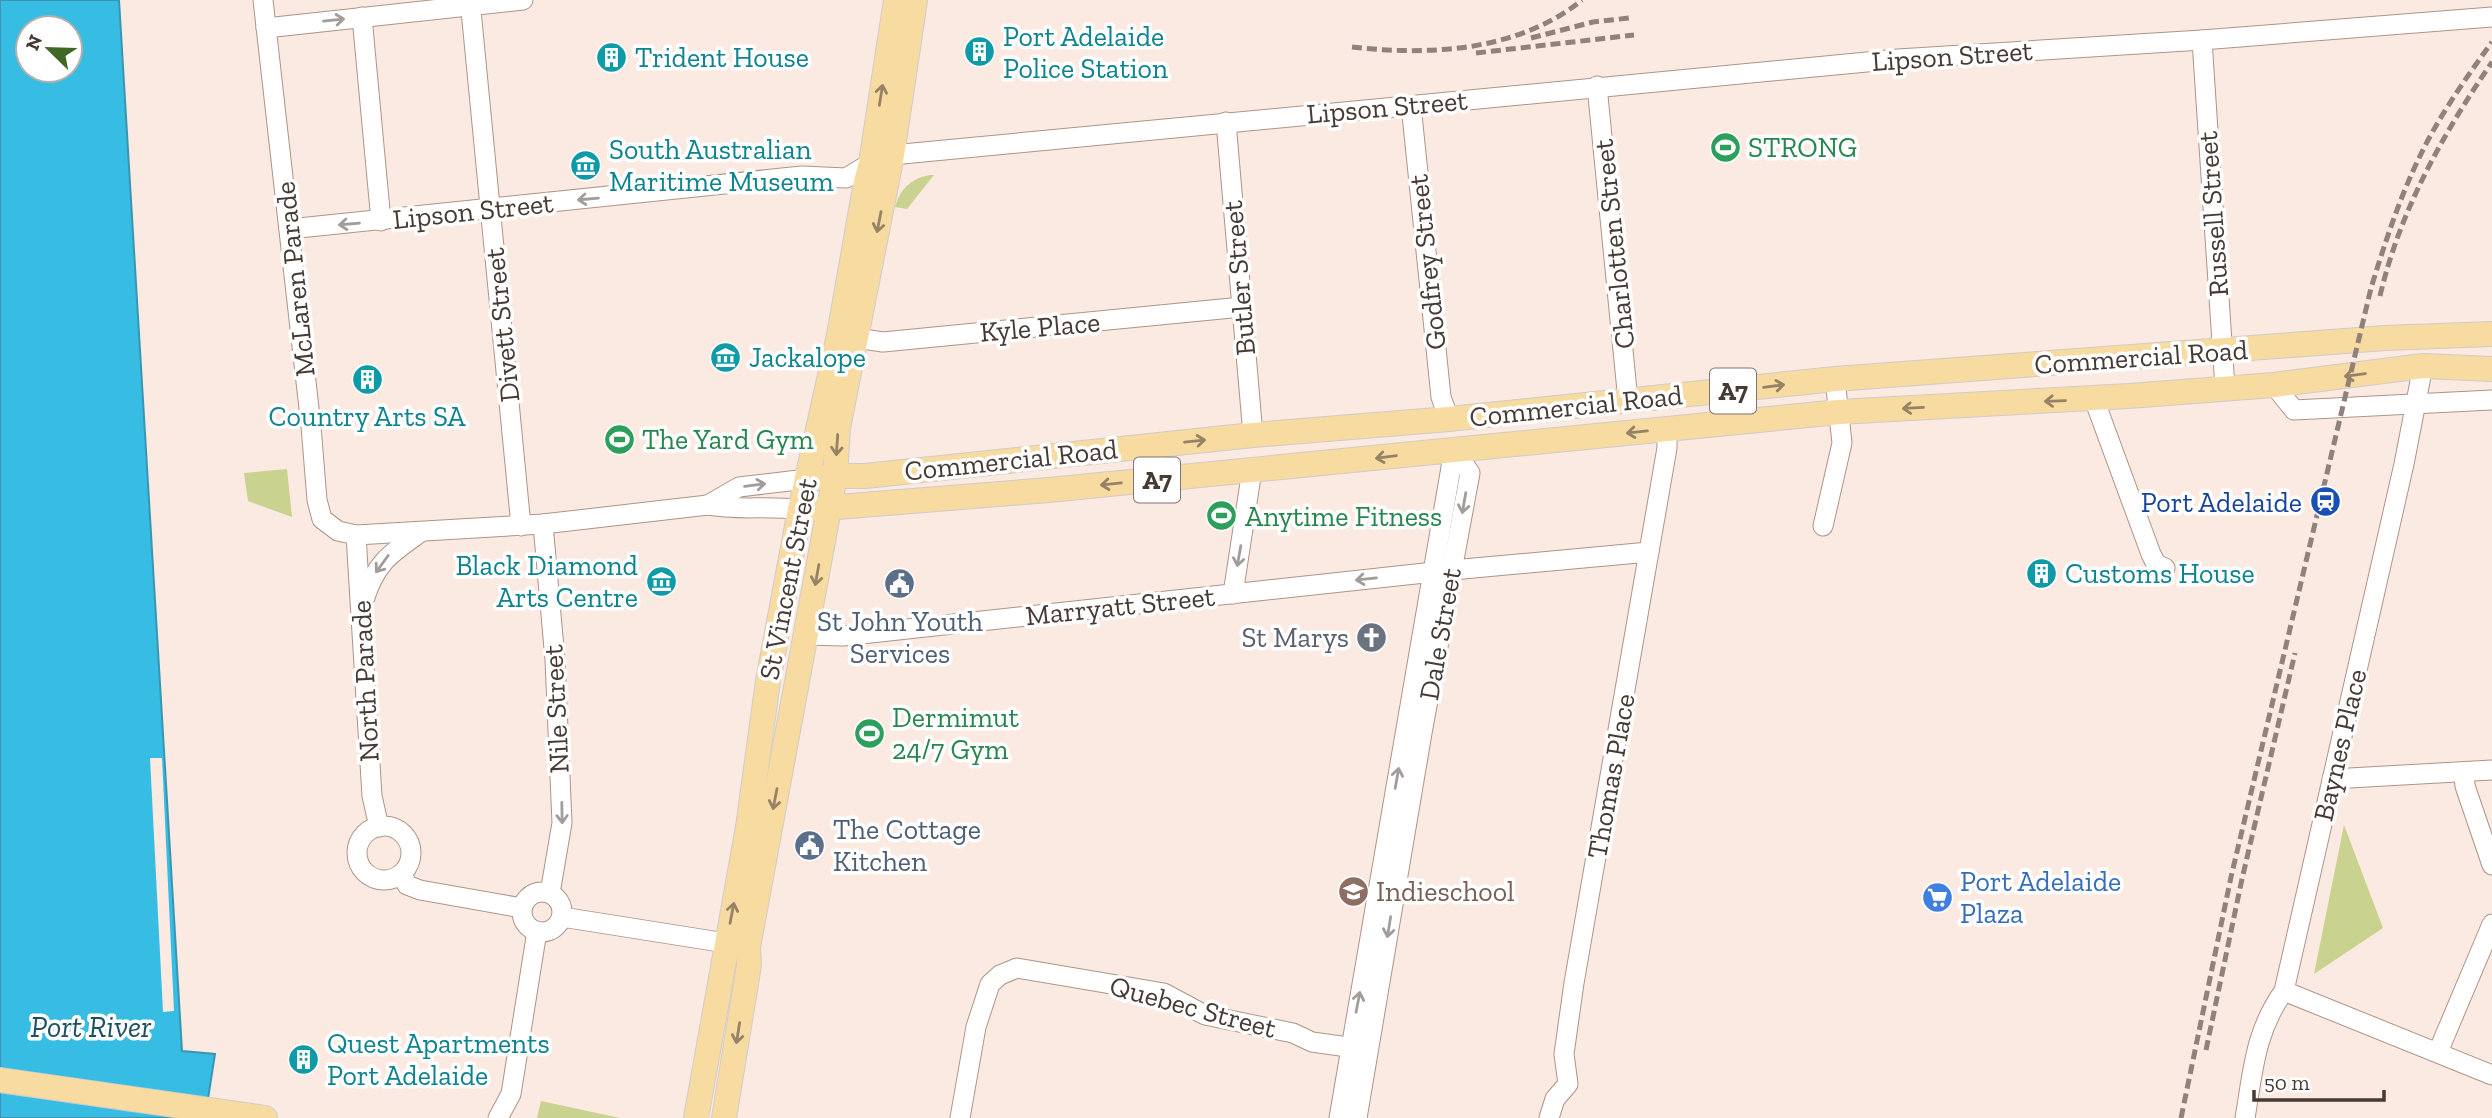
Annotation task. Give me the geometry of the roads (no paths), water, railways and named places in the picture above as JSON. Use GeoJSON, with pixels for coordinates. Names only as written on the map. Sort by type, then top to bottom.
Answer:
{"type":"FeatureCollection","features":[{"type":"Feature","properties":{"kind":"main road","name":"St Vincent Street"},"geometry":{"type":"LineString","coordinates":[[881,159],[896,0]]}},
{"type":"Feature","properties":{"kind":"main road","name":"St Vincent Street"},"geometry":{"type":"LineString","coordinates":[[724,1118],[749,965],[748,947],[835,476],[847,337],[866,182],[881,159],[915,0]]}},
{"type":"Feature","properties":{"kind":"main road","name":"Commercial Road"},"geometry":{"type":"LineString","coordinates":[[807,479],[865,476],[1253,435],[1449,419],[1835,379],[2385,338],[2482,335]]}},
{"type":"Feature","properties":{"kind":"main road"},"geometry":{"type":"LineString","coordinates":[[2385,338],[2406,360],[2423,366],[2460,351],[2482,335]]}},
{"type":"Feature","properties":{"kind":"main road","name":"St Vincent Street"},"geometry":{"type":"LineString","coordinates":[[696,1118],[748,827],[768,681],[800,510],[847,337]]}},
{"type":"Feature","properties":{"kind":"main road"},"geometry":{"type":"LineString","coordinates":[[2098,360],[2099,374],[2103,380],[2129,396]]}},
{"type":"Feature","properties":{"kind":"main road","name":"Commercial Road"},"geometry":{"type":"LineString","coordinates":[[800,510],[1252,470],[1839,412],[2094,399],[2274,385],[2423,366],[2492,369]]}},
{"type":"Feature","properties":{"kind":"main road"},"geometry":{"type":"LineString","coordinates":[[1721,392],[1727,422]]}},
{"type":"Feature","properties":{"kind":"main road"},"geometry":{"type":"LineString","coordinates":[[1449,419],[1454,450]]}},
{"type":"Feature","properties":{"kind":"main road"},"geometry":{"type":"LineString","coordinates":[[0,1080],[265,1118]]}},
{"type":"Feature","properties":{"kind":"street","name":"McLaren Parade"},"geometry":{"type":"LineString","coordinates":[[263,0],[317,500],[323,519],[338,531],[356,535]]}},
{"type":"Feature","properties":{"kind":"street"},"geometry":{"type":"LineString","coordinates":[[266,27],[470,3],[523,0]]}},
{"type":"Feature","properties":{"kind":"street","name":"Divett Street"},"geometry":{"type":"LineString","coordinates":[[470,3],[522,526]]}},
{"type":"Feature","properties":{"kind":"street"},"geometry":{"type":"LineString","coordinates":[[362,17],[381,221]]}},
{"type":"Feature","properties":{"kind":"street","name":"Lipson Street"},"geometry":{"type":"LineString","coordinates":[[289,229],[802,176],[846,178],[881,159],[1597,86],[1898,59],[2202,40],[2492,17]]}},
{"type":"Feature","properties":{"kind":"street","name":"Russell Street"},"geometry":{"type":"LineString","coordinates":[[2202,40],[2225,388]]}},
{"type":"Feature","properties":{"kind":"street","name":"Charlotten Street"},"geometry":{"type":"LineString","coordinates":[[1597,86],[1628,401]]}},
{"type":"Feature","properties":{"kind":"street","name":"Godfrey Street"},"geometry":{"type":"LineString","coordinates":[[1411,104],[1440,388],[1449,419]]}},
{"type":"Feature","properties":{"kind":"street","name":"Butler Street"},"geometry":{"type":"LineString","coordinates":[[1226,122],[1253,435]]}},
{"type":"Feature","properties":{"kind":"street","name":"Kyle Place"},"geometry":{"type":"LineString","coordinates":[[847,337],[883,342],[1242,307]]}},
{"type":"Feature","properties":{"kind":"street","name":"Baynes Place"},"geometry":{"type":"LineString","coordinates":[[2245,1118],[2263,1024],[2284,991],[2423,366]]}},
{"type":"Feature","properties":{"kind":"street"},"geometry":{"type":"LineString","coordinates":[[1823,526],[1842,443],[1835,379]]}},
{"type":"Feature","properties":{"kind":"street","name":"Commercial Road"},"geometry":{"type":"LineString","coordinates":[[2274,385],[2294,410],[2492,400]]}},
{"type":"Feature","properties":{"kind":"street"},"geometry":{"type":"LineString","coordinates":[[2094,399],[2151,554],[2156,564],[2165,568]]}},
{"type":"Feature","properties":{"kind":"street","name":"Thomas Place"},"geometry":{"type":"LineString","coordinates":[[1549,1118],[1555,1099],[1567,1084],[1564,1055],[1572,997],[1667,448],[1667,429]]}},
{"type":"Feature","properties":{"kind":"street","name":"Dale Street"},"geometry":{"type":"LineString","coordinates":[[1339,1118],[1349,1048],[1443,571],[1470,473],[1454,450]]}},
{"type":"Feature","properties":{"kind":"street"},"geometry":{"type":"LineString","coordinates":[[1233,594],[1252,470]]}},
{"type":"Feature","properties":{"kind":"street","name":"Commercial Road"},"geometry":{"type":"LineString","coordinates":[[708,505],[739,487],[807,479]]}},
{"type":"Feature","properties":{"kind":"street","name":"Commercial Road"},"geometry":{"type":"LineString","coordinates":[[356,535],[522,526],[708,505],[725,509],[779,507],[800,510]]}},
{"type":"Feature","properties":{"kind":"street","name":"Nile Street"},"geometry":{"type":"LineString","coordinates":[[543,524],[555,660],[562,823],[550,893]]}},
{"type":"Feature","properties":{"kind":"street"},"geometry":{"type":"LineString","coordinates":[[361,611],[371,579],[389,554],[422,531]]}},
{"type":"Feature","properties":{"kind":"street","name":"North Parade"},"geometry":{"type":"LineString","coordinates":[[356,535],[372,796],[379,827]]}},
{"type":"Feature","properties":{"kind":"street","name":"Marryatt Street"},"geometry":{"type":"LineString","coordinates":[[807,635],[843,636],[1443,571],[1649,552]]}},
{"type":"Feature","properties":{"kind":"street","name":"Dale Street"},"geometry":{"type":"LineString","coordinates":[[1357,1118],[1370,1050],[1443,571]]}},
{"type":"Feature","properties":{"kind":"street"},"geometry":{"type":"LineString","coordinates":[[2332,779],[2492,770]]}},
{"type":"Feature","properties":{"kind":"street"},"geometry":{"type":"LineString","coordinates":[[2464,772],[2465,786],[2492,865]]}},
{"type":"Feature","properties":{"kind":"street"},"geometry":{"type":"LineString","coordinates":[[379,827],[396,829],[409,842],[411,859],[402,874],[395,878],[378,880],[364,872],[357,854],[363,837],[379,827]]}},
{"type":"Feature","properties":{"kind":"street"},"geometry":{"type":"LineString","coordinates":[[402,874],[407,885],[420,890],[522,908]]}},
{"type":"Feature","properties":{"kind":"street"},"geometry":{"type":"LineString","coordinates":[[550,893],[560,903],[562,917],[552,930],[537,932],[526,924],[522,908],[531,894],[550,893]]}},
{"type":"Feature","properties":{"kind":"street"},"geometry":{"type":"LineString","coordinates":[[562,917],[726,943]]}},
{"type":"Feature","properties":{"kind":"street"},"geometry":{"type":"LineString","coordinates":[[2438,1052],[2492,924]]}},
{"type":"Feature","properties":{"kind":"street"},"geometry":{"type":"LineString","coordinates":[[498,1118],[511,1094],[537,932]]}},
{"type":"Feature","properties":{"kind":"street","name":"Quebec Street"},"geometry":{"type":"LineString","coordinates":[[960,1118],[976,1027],[990,984],[1000,975],[1017,968],[1164,993],[1205,1015],[1293,1033],[1312,1042],[1370,1050]]}},
{"type":"Feature","properties":{"kind":"street"},"geometry":{"type":"LineString","coordinates":[[2284,991],[2492,1075]]}},
{"type":"Feature","properties":{"kind":"street"},"geometry":{"type":"LineString","coordinates":[[511,1094],[517,1118]]}},
{"type":"Feature","properties":{"kind":"water","name":"Port River"},"geometry":{"type":"Polygon","coordinates":[[[0,0],[119,0],[182,1051],[215,1054],[205,1118],[0,1118],[0,0]]]}},
{"type":"Feature","properties":{"kind":"railway"},"geometry":{"type":"LineString","coordinates":[[1352,47],[1412,51],[1473,46],[1530,30],[1557,17],[1582,0]]}},
{"type":"Feature","properties":{"kind":"railway"},"geometry":{"type":"LineString","coordinates":[[1531,38],[1593,22],[1629,18]]}},
{"type":"Feature","properties":{"kind":"railway"},"geometry":{"type":"LineString","coordinates":[[1476,53],[1634,35]]}},
{"type":"Feature","properties":{"kind":"railway"},"geometry":{"type":"LineString","coordinates":[[2181,1118],[2231,877],[2371,288],[2399,205],[2427,141],[2492,42]]}},
{"type":"Feature","properties":{"kind":"railway"},"geometry":{"type":"LineString","coordinates":[[2380,296],[2411,203],[2440,145],[2492,62]]}},
{"type":"Feature","properties":{"kind":"railway"},"geometry":{"type":"LineString","coordinates":[[2206,1050],[2242,879],[2295,653]]}},
{"type":"Feature","properties":{"kind":"place","name":"Port Adelaide Police Station"},"geometry":{"type":"Point","coordinates":[980,52]}},
{"type":"Feature","properties":{"kind":"place","name":"Trident House"},"geometry":{"type":"Point","coordinates":[612,57]}},
{"type":"Feature","properties":{"kind":"place","name":"STRONG"},"geometry":{"type":"Point","coordinates":[1725,147]}},
{"type":"Feature","properties":{"kind":"place","name":"South Australian Maritime Museum"},"geometry":{"type":"Point","coordinates":[586,165]}},
{"type":"Feature","properties":{"kind":"place","name":"Jackalope"},"geometry":{"type":"Point","coordinates":[726,357]}},
{"type":"Feature","properties":{"kind":"place","name":"Country Arts SA"},"geometry":{"type":"Point","coordinates":[367,379]}},
{"type":"Feature","properties":{"kind":"place","name":"The Yard Gym"},"geometry":{"type":"Point","coordinates":[619,439]}},
{"type":"Feature","properties":{"kind":"place","name":"Port Adelaide"},"geometry":{"type":"Point","coordinates":[2325,502]}},
{"type":"Feature","properties":{"kind":"place","name":"Anytime Fitness"},"geometry":{"type":"Point","coordinates":[1222,516]}},
{"type":"Feature","properties":{"kind":"place","name":"Customs House"},"geometry":{"type":"Point","coordinates":[2042,573]}},
{"type":"Feature","properties":{"kind":"place","name":"Black Diamond Arts Centre"},"geometry":{"type":"Point","coordinates":[661,581]}},
{"type":"Feature","properties":{"kind":"place","name":"St John Youth Services"},"geometry":{"type":"Point","coordinates":[900,584]}},
{"type":"Feature","properties":{"kind":"place","name":"St Marys"},"geometry":{"type":"Point","coordinates":[1372,637]}},
{"type":"Feature","properties":{"kind":"place","name":"Dermimut 24/7 Gym"},"geometry":{"type":"Point","coordinates":[869,733]}},
{"type":"Feature","properties":{"kind":"place","name":"The Cottage Kitchen"},"geometry":{"type":"Point","coordinates":[810,845]}},
{"type":"Feature","properties":{"kind":"place","name":"Indieschool"},"geometry":{"type":"Point","coordinates":[1353,891]}},
{"type":"Feature","properties":{"kind":"place","name":"Port Adelaide Plaza"},"geometry":{"type":"Point","coordinates":[1937,897]}},
{"type":"Feature","properties":{"kind":"place","name":"Quest Apartments Port Adelaide"},"geometry":{"type":"Point","coordinates":[304,1059]}}]}
